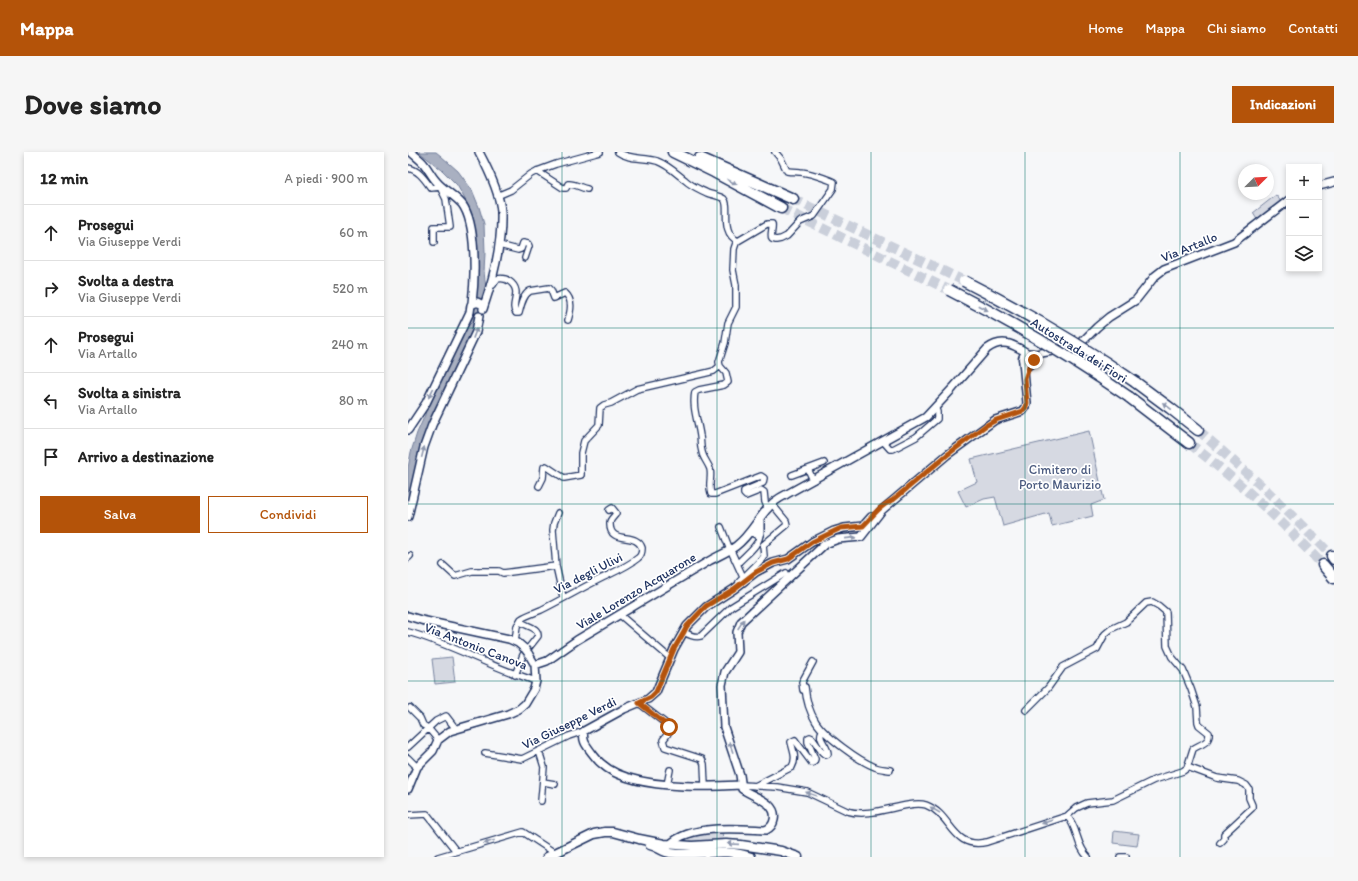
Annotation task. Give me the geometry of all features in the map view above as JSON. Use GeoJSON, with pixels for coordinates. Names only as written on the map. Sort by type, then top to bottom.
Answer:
{"type":"FeatureCollection","features":[{"type":"Feature","properties":{"kind":"highway"},"geometry":{"type":"LineString","coordinates":[[672,152],[714,172],[781,208]]}},
{"type":"Feature","properties":{"kind":"highway"},"geometry":{"type":"LineString","coordinates":[[686,152],[793,199]]}},
{"type":"Feature","properties":{"kind":"highway","name":"Autostrada dei Fiori"},"geometry":{"type":"LineString","coordinates":[[964,281],[1068,338],[1135,382],[1198,430]]}},
{"type":"Feature","properties":{"kind":"highway","name":"Autostrada dei Fiori"},"geometry":{"type":"LineString","coordinates":[[949,290],[994,313],[1045,342],[1129,397],[1189,443]]}},
{"type":"Feature","properties":{"kind":"highway"},"geometry":{"type":"LineString","coordinates":[[1323,565],[1334,578]]}},
{"type":"Feature","properties":{"kind":"main road"},"geometry":{"type":"LineString","coordinates":[[547,857],[594,834],[613,832],[684,854],[726,852],[750,857]]}},
{"type":"Feature","properties":{"kind":"main road"},"geometry":{"type":"LineString","coordinates":[[639,839],[656,846],[667,848],[726,844],[741,845],[781,852],[798,857]]}},
{"type":"Feature","properties":{"kind":"street"},"geometry":{"type":"LineString","coordinates":[[411,152],[422,162],[440,187],[446,199],[450,227],[434,227],[434,242]]}},
{"type":"Feature","properties":{"kind":"street"},"geometry":{"type":"LineString","coordinates":[[408,517],[424,447],[432,426],[473,338],[490,285],[498,245],[501,211],[489,172],[479,152]]}},
{"type":"Feature","properties":{"kind":"street"},"geometry":{"type":"LineString","coordinates":[[497,196],[511,190],[537,171],[556,164],[600,152]]}},
{"type":"Feature","properties":{"kind":"street"},"geometry":{"type":"LineString","coordinates":[[618,152],[631,157],[658,162],[674,171],[696,188],[722,198],[726,204],[729,232],[738,241]]}},
{"type":"Feature","properties":{"kind":"street"},"geometry":{"type":"LineString","coordinates":[[729,592],[731,588],[762,560],[764,556],[763,545],[787,523],[765,502],[764,492],[761,490],[746,496],[744,494],[744,491],[748,488],[763,483],[764,478],[761,476],[715,494],[711,494],[709,485],[710,470],[703,457],[700,447],[701,440],[695,416],[695,392],[726,384],[728,379],[719,362],[725,343],[728,323],[736,306],[736,285],[733,266],[734,249],[736,243],[769,223],[772,224],[773,227],[771,234],[772,239],[781,239],[786,236],[796,225],[814,216],[833,189],[834,182],[827,178],[800,172],[795,173],[787,171],[781,159],[775,152]]}},
{"type":"Feature","properties":{"kind":"street"},"geometry":{"type":"LineString","coordinates":[[408,168],[412,168],[420,174],[431,188],[440,187],[462,204],[471,226],[474,272],[470,312],[426,403],[409,425]]}},
{"type":"Feature","properties":{"kind":"street"},"geometry":{"type":"LineString","coordinates":[[537,171],[563,188],[566,188],[568,184],[571,184],[587,189]]}},
{"type":"Feature","properties":{"kind":"street"},"geometry":{"type":"LineString","coordinates":[[1322,185],[1334,182]]}},
{"type":"Feature","properties":{"kind":"street","name":"Via Artallo"},"geometry":{"type":"LineString","coordinates":[[1028,359],[1042,353],[1074,348],[1109,317],[1136,300],[1155,276],[1164,269],[1234,242],[1286,202]]}},
{"type":"Feature","properties":{"kind":"street"},"geometry":{"type":"LineString","coordinates":[[498,245],[518,250],[523,243],[528,244],[529,246],[525,258]]}},
{"type":"Feature","properties":{"kind":"street"},"geometry":{"type":"LineString","coordinates":[[490,285],[493,285],[497,279],[500,278],[505,278],[511,282],[517,292],[514,309],[516,313],[519,313],[527,292],[549,288],[554,298],[565,293],[569,297],[571,307],[568,320]]}},
{"type":"Feature","properties":{"kind":"street"},"geometry":{"type":"LineString","coordinates":[[472,304],[476,302],[484,305]]}},
{"type":"Feature","properties":{"kind":"street"},"geometry":{"type":"LineString","coordinates":[[470,312],[473,315],[479,316]]}},
{"type":"Feature","properties":{"kind":"street"},"geometry":{"type":"LineString","coordinates":[[667,848],[678,837],[692,833],[731,828],[766,830],[771,827],[774,819],[772,810],[765,801],[747,793],[742,789],[740,775],[724,727],[722,685],[725,672],[738,652],[737,632],[739,625],[825,544],[838,540],[861,537],[878,513],[947,455],[985,426],[996,420],[1023,411],[1027,403],[1025,379],[1028,359],[1016,346],[1006,343],[997,343],[987,349],[926,417],[787,494],[770,507],[760,518],[755,531],[757,542],[738,563],[738,566]]}},
{"type":"Feature","properties":{"kind":"street"},"geometry":{"type":"LineString","coordinates":[[539,486],[543,478],[544,467],[546,466],[564,478],[581,475],[582,447],[586,439],[599,425],[600,408],[604,405],[611,403],[637,389],[714,371],[720,366]]}},
{"type":"Feature","properties":{"kind":"street"},"geometry":{"type":"LineString","coordinates":[[883,441],[890,449],[894,449],[916,437],[937,419],[938,412],[935,407]]}},
{"type":"Feature","properties":{"kind":"street"},"geometry":{"type":"LineString","coordinates":[[792,475],[824,464]]}},
{"type":"Feature","properties":{"kind":"street"},"geometry":{"type":"LineString","coordinates":[[808,469],[813,480]]}},
{"type":"Feature","properties":{"kind":"street","name":"Via Giuseppe Verdi"},"geometry":{"type":"LineString","coordinates":[[486,753],[522,759],[569,736],[584,731],[624,708],[651,697],[656,692],[670,658],[687,626],[706,606],[762,569],[773,563],[788,559],[812,542],[834,531],[844,528],[863,526],[883,505],[893,500]]}},
{"type":"Feature","properties":{"kind":"street","name":"Via degli Ulivi"},"geometry":{"type":"LineString","coordinates":[[520,621],[562,597],[622,568],[640,556],[642,547],[638,541],[635,539],[617,536],[611,530],[611,519],[616,513],[612,508],[609,510]]}},
{"type":"Feature","properties":{"kind":"street"},"geometry":{"type":"LineString","coordinates":[[558,513],[554,523],[556,566],[562,597]]}},
{"type":"Feature","properties":{"kind":"street"},"geometry":{"type":"LineString","coordinates":[[721,527],[731,552],[744,577]]}},
{"type":"Feature","properties":{"kind":"street","name":"Viale Lorenzo Acquarone"},"geometry":{"type":"LineString","coordinates":[[535,665],[547,661],[577,640],[709,561],[731,552],[755,531]]}},
{"type":"Feature","properties":{"kind":"street"},"geometry":{"type":"LineString","coordinates":[[443,565],[455,576],[472,571],[499,571],[503,573],[556,566]]}},
{"type":"Feature","properties":{"kind":"street"},"geometry":{"type":"LineString","coordinates":[[684,632],[692,636],[701,636],[731,607],[786,574]]}},
{"type":"Feature","properties":{"kind":"street"},"geometry":{"type":"LineString","coordinates":[[584,731],[583,740],[585,744],[602,765],[626,777],[667,785],[682,786],[741,785],[777,787],[807,792],[854,812],[867,812],[915,804],[925,804],[943,816],[958,836],[974,843],[987,842],[1067,816],[1076,808],[1087,803],[1113,800],[1154,780],[1183,771],[1187,768],[1193,749],[1206,742],[1209,732],[1199,725],[1195,700],[1183,670],[1172,657],[1167,646],[1166,612],[1152,602],[1146,603],[1126,622],[1111,629],[1105,634],[1097,649],[1063,667],[1048,688],[1026,710]]}},
{"type":"Feature","properties":{"kind":"street"},"geometry":{"type":"LineString","coordinates":[[620,615],[670,658]]}},
{"type":"Feature","properties":{"kind":"street"},"geometry":{"type":"LineString","coordinates":[[408,616],[515,642],[526,651],[535,665],[536,681],[532,694],[525,704],[519,709],[508,714],[450,731],[438,740],[434,751],[413,770],[408,789]]}},
{"type":"Feature","properties":{"kind":"street"},"geometry":{"type":"LineString","coordinates":[[515,642],[517,626],[520,621],[538,630],[538,636],[523,655],[515,675]]}},
{"type":"Feature","properties":{"kind":"street","name":"Via Antonio Canova"},"geometry":{"type":"LineString","coordinates":[[408,632],[427,637],[502,668],[515,675],[536,681]]}},
{"type":"Feature","properties":{"kind":"street"},"geometry":{"type":"LineString","coordinates":[[813,662],[802,682],[803,690],[815,722],[822,731],[860,759],[874,767],[890,770]]}},
{"type":"Feature","properties":{"kind":"street"},"geometry":{"type":"LineString","coordinates":[[805,687],[806,698]]}},
{"type":"Feature","properties":{"kind":"street"},"geometry":{"type":"LineString","coordinates":[[639,703],[665,723],[670,729],[667,736],[663,740],[665,747],[702,759],[704,764],[705,786]]}},
{"type":"Feature","properties":{"kind":"street"},"geometry":{"type":"LineString","coordinates":[[410,708],[420,718],[423,725],[428,728],[438,740]]}},
{"type":"Feature","properties":{"kind":"street"},"geometry":{"type":"LineString","coordinates":[[408,747],[436,721],[446,716],[456,729]]}},
{"type":"Feature","properties":{"kind":"street"},"geometry":{"type":"LineString","coordinates":[[755,786],[792,767],[795,755],[791,742],[795,740],[812,763],[815,759],[808,742],[808,738],[812,738],[822,752],[826,755],[828,754],[828,749],[821,738],[820,734],[822,731]]}},
{"type":"Feature","properties":{"kind":"street"},"geometry":{"type":"LineString","coordinates":[[539,751],[544,767],[541,801]]}},
{"type":"Feature","properties":{"kind":"street"},"geometry":{"type":"LineString","coordinates":[[408,758],[413,770]]}},
{"type":"Feature","properties":{"kind":"street"},"geometry":{"type":"LineString","coordinates":[[1190,768],[1218,778],[1238,781],[1248,787],[1252,808],[1224,834],[1224,839],[1220,843]]}},
{"type":"Feature","properties":{"kind":"street"},"geometry":{"type":"LineString","coordinates":[[667,785],[670,770]]}},
{"type":"Feature","properties":{"kind":"street"},"geometry":{"type":"LineString","coordinates":[[543,782],[555,784]]}},
{"type":"Feature","properties":{"kind":"street"},"geometry":{"type":"LineString","coordinates":[[408,815],[427,814],[456,852]]}},
{"type":"Feature","properties":{"kind":"street"},"geometry":{"type":"LineString","coordinates":[[1067,816],[1075,830],[1082,850],[1088,857]]}},
{"type":"Feature","properties":{"kind":"street"},"geometry":{"type":"LineString","coordinates":[[438,857],[522,832],[554,853]]}},
{"type":"Feature","properties":{"kind":"street"},"geometry":{"type":"LineString","coordinates":[[1120,857],[1126,857]]}},
{"type":"Feature","properties":{"kind":"green space"},"geometry":{"type":"Polygon","coordinates":[[[1276,195],[1282,203],[1258,221],[1253,213],[1270,200],[1274,200],[1274,197],[1276,195]]]}},
{"type":"Feature","properties":{"kind":"green space","name":"Cimitero di Porto Maurizio"},"geometry":{"type":"Polygon","coordinates":[[[1089,431],[1104,500],[1091,505],[1093,516],[1052,526],[1049,513],[1003,526],[995,497],[984,499],[966,507],[958,491],[977,482],[971,459],[1089,431]]]}},
{"type":"Feature","properties":{"kind":"green space"},"geometry":{"type":"Polygon","coordinates":[[[452,657],[455,682],[435,684],[432,659],[452,657]]]}},
{"type":"Feature","properties":{"kind":"green space"},"geometry":{"type":"Polygon","coordinates":[[[1114,831],[1139,834],[1137,846],[1113,843],[1114,831]]]}},
{"type":"Feature","properties":{"kind":"green space"},"geometry":{"type":"Polygon","coordinates":[[[722,832],[723,841],[678,841],[698,835],[722,832]]]}},
{"type":"Feature","properties":{"kind":"water"},"geometry":{"type":"Polygon","coordinates":[[[419,152],[436,152],[458,171],[472,190],[484,224],[484,272],[486,288],[472,336],[423,437],[408,510],[408,468],[417,433],[426,409],[476,297],[473,221],[467,203],[457,185],[442,170],[419,152]]]}},
{"type":"Feature","properties":{"kind":"tunnel"},"geometry":{"type":"LineString","coordinates":[[793,199],[964,281]]}},
{"type":"Feature","properties":{"kind":"tunnel"},"geometry":{"type":"LineString","coordinates":[[781,208],[949,290]]}},
{"type":"Feature","properties":{"kind":"tunnel"},"geometry":{"type":"LineString","coordinates":[[1198,430],[1266,490],[1332,556]]}},
{"type":"Feature","properties":{"kind":"tunnel"},"geometry":{"type":"LineString","coordinates":[[1189,443],[1261,504],[1323,565]]}},
{"type":"Feature","properties":{"kind":"route"},"geometry":{"type":"LineString","coordinates":[[669,727],[639,703],[651,697],[656,692],[674,649],[687,626],[699,612],[734,589],[756,572],[780,560],[788,559],[812,542],[844,528],[863,526],[886,502],[893,500],[947,455],[985,426],[1003,417],[1018,414],[1023,411],[1027,403],[1025,379],[1030,364],[1034,360]]}}]}
